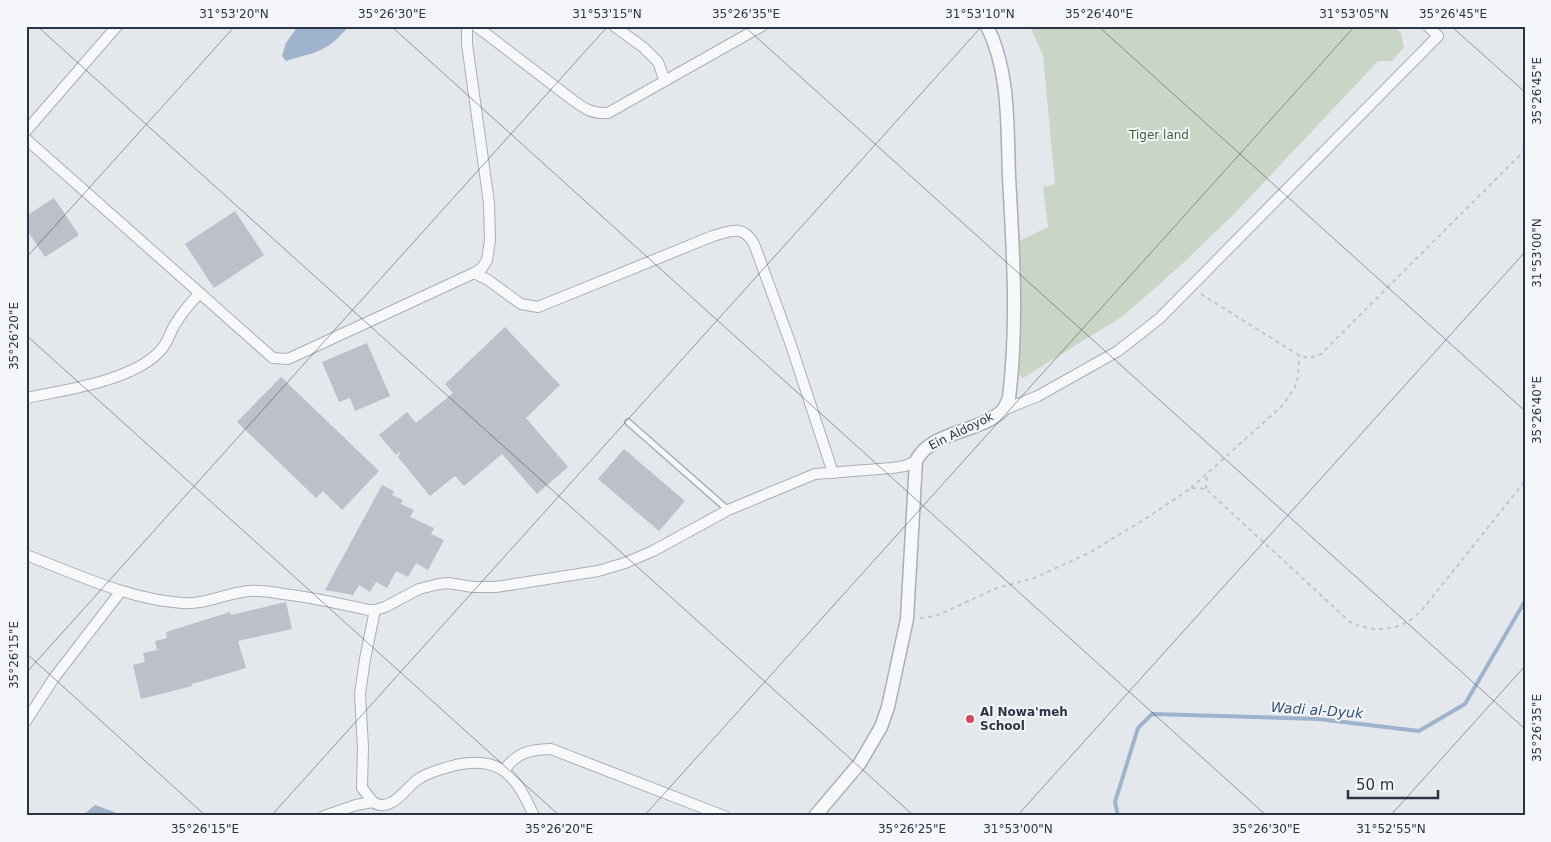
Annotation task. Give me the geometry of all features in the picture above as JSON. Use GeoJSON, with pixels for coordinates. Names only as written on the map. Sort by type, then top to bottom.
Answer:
{"type":"FeatureCollection","features":[{"type":"Feature","properties":{"kind":"street"},"geometry":{"type":"LineString","coordinates":[[26,131],[117,26]]}},
{"type":"Feature","properties":{"kind":"street"},"geometry":{"type":"LineString","coordinates":[[26,139],[273,358],[288,359],[474,273],[482,268],[487,260],[490,240],[489,203],[466,44],[467,26]]}},
{"type":"Feature","properties":{"kind":"street"},"geometry":{"type":"LineString","coordinates":[[476,26],[566,96],[589,111],[599,114],[608,113],[762,26]]}},
{"type":"Feature","properties":{"kind":"street"},"geometry":{"type":"LineString","coordinates":[[614,26],[644,48],[658,62],[664,81]]}},
{"type":"Feature","properties":{"kind":"street","name":"Ein Aldoyok"},"geometry":{"type":"LineString","coordinates":[[916,461],[919,454],[926,448],[942,439],[989,420],[1003,410],[1010,398],[1013,297],[1005,86],[999,56],[987,26]]}},
{"type":"Feature","properties":{"kind":"street"},"geometry":{"type":"LineString","coordinates":[[1003,410],[1038,396],[1118,351],[1160,318],[1438,36],[1428,26]]}},
{"type":"Feature","properties":{"kind":"street"},"geometry":{"type":"LineString","coordinates":[[474,273],[488,280],[521,304],[538,307],[713,236],[737,230],[744,232],[751,238],[764,270],[833,472]]}},
{"type":"Feature","properties":{"kind":"street"},"geometry":{"type":"LineString","coordinates":[[26,398],[104,381],[146,363],[166,343],[182,314],[200,293]]}},
{"type":"Feature","properties":{"kind":"street"},"geometry":{"type":"LineString","coordinates":[[26,555],[142,598],[183,603],[212,600],[250,591],[307,597],[375,610],[419,590],[439,584],[496,587],[598,571],[625,563],[652,551],[728,510],[815,474],[892,468],[905,466],[916,461],[907,619],[888,707],[881,727],[860,763],[815,816]]}},
{"type":"Feature","properties":{"kind":"street"},"geometry":{"type":"LineString","coordinates":[[26,721],[54,678],[121,591]]}},
{"type":"Feature","properties":{"kind":"street"},"geometry":{"type":"LineString","coordinates":[[375,610],[360,694],[363,747],[362,788],[378,806],[386,805],[400,797],[417,780],[444,768],[460,764],[492,764],[504,770],[518,785],[534,816]]}},
{"type":"Feature","properties":{"kind":"street"},"geometry":{"type":"LineString","coordinates":[[504,770],[512,760],[521,754],[534,750],[551,750],[724,816]]}},
{"type":"Feature","properties":{"kind":"street"},"geometry":{"type":"LineString","coordinates":[[324,816],[356,805],[373,802]]}},
{"type":"Feature","properties":{"kind":"lane"},"geometry":{"type":"LineString","coordinates":[[628,422],[728,510]]}},
{"type":"Feature","properties":{"kind":"path"},"geometry":{"type":"LineString","coordinates":[[1192,285],[1203,296],[1298,355],[1310,358],[1321,354],[1525,150]]}},
{"type":"Feature","properties":{"kind":"path"},"geometry":{"type":"LineString","coordinates":[[907,619],[935,616],[967,604],[997,588],[1034,578],[1054,570],[1089,553],[1191,488],[1283,405],[1295,387],[1298,377],[1298,355]]}},
{"type":"Feature","properties":{"kind":"path"},"geometry":{"type":"LineString","coordinates":[[1206,489],[1207,473]]}},
{"type":"Feature","properties":{"kind":"path"},"geometry":{"type":"LineString","coordinates":[[1191,488],[1206,489],[1342,616],[1355,625],[1374,630],[1398,626],[1416,616],[1525,481]]}},
{"type":"Feature","properties":{"kind":"green space","name":"Tiger land"},"geometry":{"type":"Polygon","coordinates":[[[1030,26],[1394,26],[1401,33],[1404,47],[1392,61],[1378,61],[1235,213],[1180,266],[1123,316],[1023,378],[1016,372],[1017,242],[1048,227],[1043,187],[1055,184],[1043,56],[1030,26]]]}},
{"type":"Feature","properties":{"kind":"water"},"geometry":{"type":"Polygon","coordinates":[[[298,26],[349,26],[334,41],[321,50],[286,61],[282,56],[286,43],[298,26]]]}},
{"type":"Feature","properties":{"kind":"water"},"geometry":{"type":"Polygon","coordinates":[[[95,805],[117,813],[119,816],[82,816],[95,805]]]}},
{"type":"Feature","properties":{"kind":"building"},"geometry":{"type":"Polygon","coordinates":[[[54,198],[79,235],[45,257],[26,229],[26,216],[54,198]]]}},
{"type":"Feature","properties":{"kind":"building"},"geometry":{"type":"Polygon","coordinates":[[[235,211],[264,255],[214,288],[185,244],[235,211]]]}},
{"type":"Feature","properties":{"kind":"building"},"geometry":{"type":"Polygon","coordinates":[[[505,327],[560,385],[526,418],[568,467],[537,494],[502,454],[464,486],[455,476],[430,496],[398,457],[401,451],[396,455],[379,435],[407,412],[416,423],[453,393],[445,384],[505,327]]]}},
{"type":"Feature","properties":{"kind":"building"},"geometry":{"type":"Polygon","coordinates":[[[367,343],[390,396],[355,411],[350,398],[339,402],[322,362],[367,343]]]}},
{"type":"Feature","properties":{"kind":"building"},"geometry":{"type":"Polygon","coordinates":[[[281,377],[379,471],[342,510],[323,491],[316,498],[237,422],[281,377]]]}},
{"type":"Feature","properties":{"kind":"building"},"geometry":{"type":"Polygon","coordinates":[[[624,449],[685,501],[659,531],[598,479],[624,449]]]}},
{"type":"Feature","properties":{"kind":"building"},"geometry":{"type":"Polygon","coordinates":[[[382,485],[394,491],[392,495],[403,500],[401,504],[414,510],[410,517],[434,528],[431,534],[444,540],[428,570],[416,563],[408,577],[396,571],[387,588],[376,582],[370,592],[359,585],[353,595],[325,590],[382,485]]]}},
{"type":"Feature","properties":{"kind":"building"},"geometry":{"type":"Polygon","coordinates":[[[286,602],[292,629],[238,641],[246,668],[192,684],[192,686],[141,699],[133,665],[145,662],[143,653],[157,650],[155,641],[167,638],[166,632],[230,612],[231,615],[286,602]]]}},
{"type":"Feature","properties":{"kind":"waterway","name":"Wadi al-Dyuk"},"geometry":{"type":"LineString","coordinates":[[1118,816],[1115,802],[1138,728],[1152,714],[1318,719],[1419,731],[1465,704],[1525,601]]}},
{"type":"Feature","properties":{"kind":"place","name":"Al Nowa'meh School"},"geometry":{"type":"Point","coordinates":[970,719]}}]}
